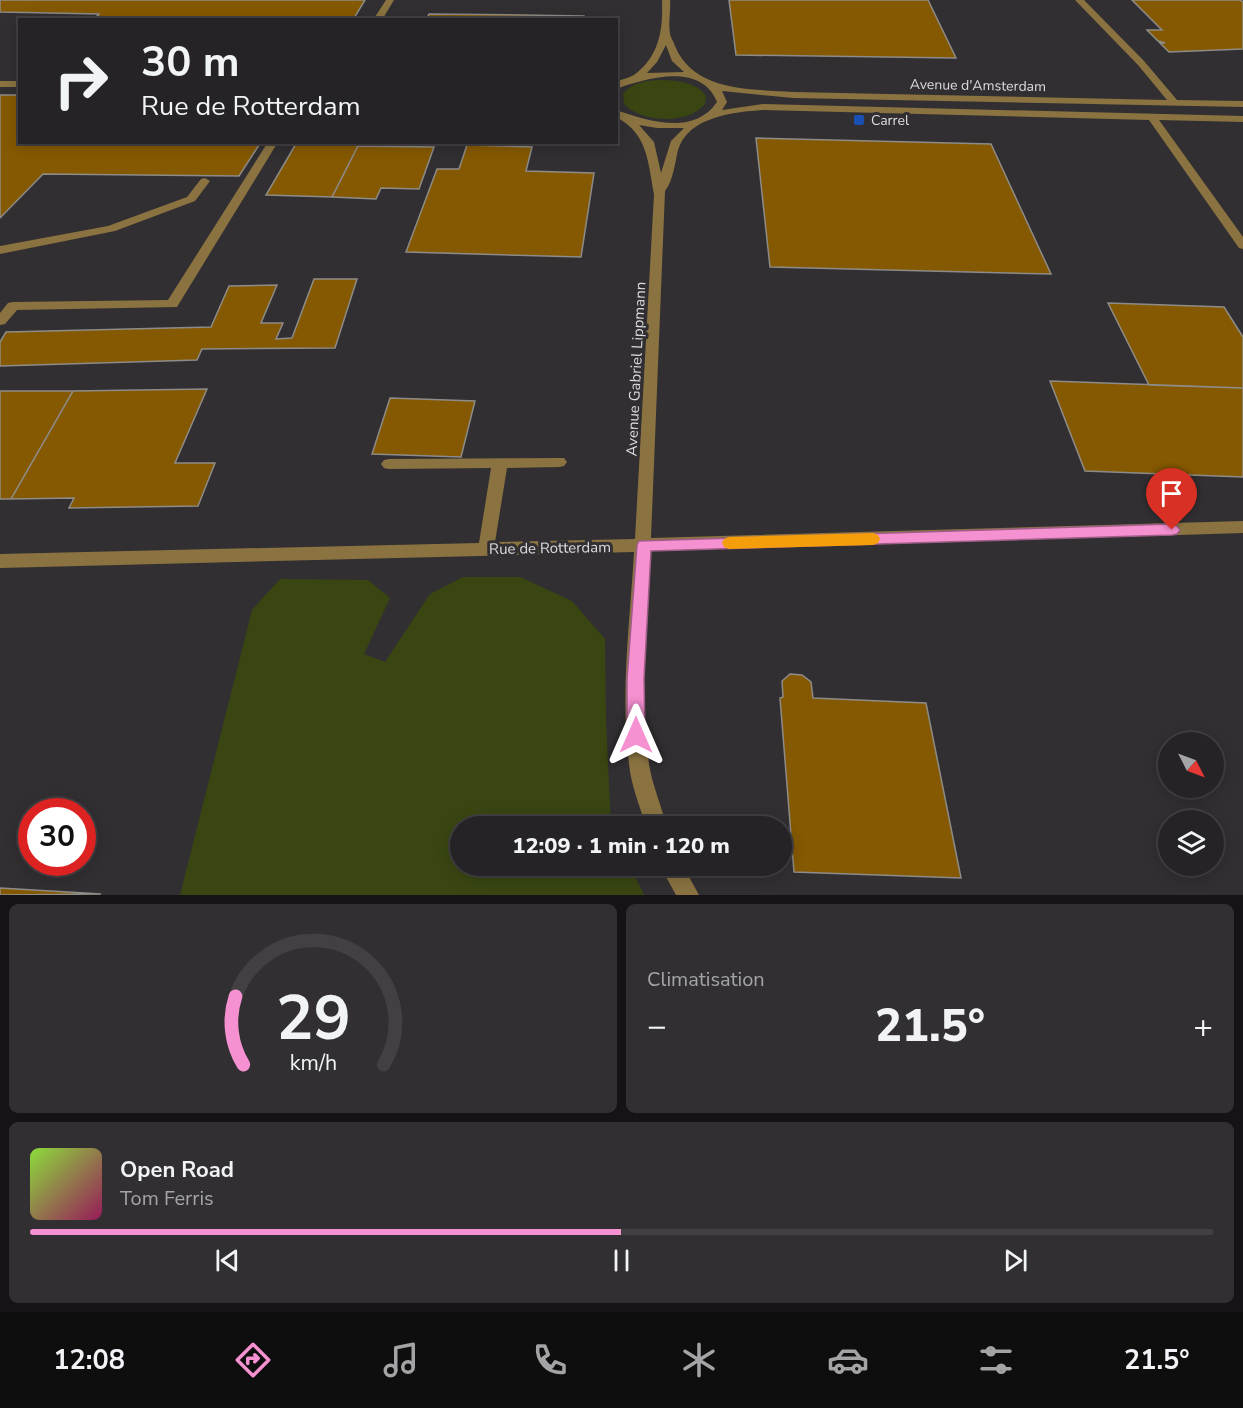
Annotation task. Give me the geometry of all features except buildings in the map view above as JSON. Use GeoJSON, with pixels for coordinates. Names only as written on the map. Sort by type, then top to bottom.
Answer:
{"type":"FeatureCollection","features":[{"type":"Feature","properties":{"kind":"street"},"geometry":{"type":"LineString","coordinates":[[378,18],[390,0]]}},
{"type":"Feature","properties":{"kind":"street"},"geometry":{"type":"LineString","coordinates":[[666,0],[666,34],[677,62],[696,78]]}},
{"type":"Feature","properties":{"kind":"street"},"geometry":{"type":"LineString","coordinates":[[1079,0],[1141,63],[1175,103]]}},
{"type":"Feature","properties":{"kind":"street"},"geometry":{"type":"LineString","coordinates":[[637,77],[656,59],[666,34]]}},
{"type":"Feature","properties":{"kind":"street"},"geometry":{"type":"LineString","coordinates":[[618,84],[637,77],[666,74],[696,78]]}},
{"type":"Feature","properties":{"kind":"street","name":"Avenue d'Amsterdam"},"geometry":{"type":"LineString","coordinates":[[696,78],[712,86],[776,94],[1243,104]]}},
{"type":"Feature","properties":{"kind":"street"},"geometry":{"type":"LineString","coordinates":[[0,84],[18,84]]}},
{"type":"Feature","properties":{"kind":"street"},"geometry":{"type":"LineString","coordinates":[[712,86],[721,95],[722,102],[719,109],[712,115]]}},
{"type":"Feature","properties":{"kind":"street","name":"Avenue d'Amsterdam"},"geometry":{"type":"LineString","coordinates":[[697,122],[712,115],[763,107],[1243,119]]}},
{"type":"Feature","properties":{"kind":"street"},"geometry":{"type":"LineString","coordinates":[[618,114],[629,120],[662,126],[697,122]]}},
{"type":"Feature","properties":{"kind":"street"},"geometry":{"type":"LineString","coordinates":[[1151,116],[1243,245]]}},
{"type":"Feature","properties":{"kind":"street","name":"Avenue Gabriel Lippmann"},"geometry":{"type":"LineString","coordinates":[[629,120],[649,142],[660,194]]}},
{"type":"Feature","properties":{"kind":"street","name":"Avenue Gabriel Lippmann"},"geometry":{"type":"LineString","coordinates":[[653,816],[639,767],[636,735],[636,679],[660,194],[676,141],[683,132],[697,122]]}},
{"type":"Feature","properties":{"kind":"street"},"geometry":{"type":"LineString","coordinates":[[0,321],[13,306],[172,304],[272,144]]}},
{"type":"Feature","properties":{"kind":"street"},"geometry":{"type":"LineString","coordinates":[[0,250],[111,229],[191,199],[204,181]]}},
{"type":"Feature","properties":{"kind":"street"},"geometry":{"type":"LineString","coordinates":[[389,464],[559,462]]}},
{"type":"Feature","properties":{"kind":"street"},"geometry":{"type":"LineString","coordinates":[[486,549],[500,463]]}},
{"type":"Feature","properties":{"kind":"street","name":"Rue de Rotterdam"},"geometry":{"type":"LineString","coordinates":[[0,561],[1243,527]]}},
{"type":"Feature","properties":{"kind":"street"},"geometry":{"type":"LineString","coordinates":[[677,876],[688,895]]}},
{"type":"Feature","properties":{"kind":"green space"},"geometry":{"type":"Polygon","coordinates":[[[648,81],[682,82],[698,88],[706,96],[705,104],[688,116],[665,119],[642,115],[624,104],[623,94],[632,86],[648,81]]]}},
{"type":"Feature","properties":{"kind":"green space"},"geometry":{"type":"Polygon","coordinates":[[[463,577],[520,577],[572,601],[605,639],[611,816],[450,816],[450,876],[635,876],[644,895],[180,895],[252,610],[280,579],[368,580],[390,598],[364,654],[385,662],[430,594],[463,577]]]}},
{"type":"Feature","properties":{"kind":"slow traffic"},"geometry":{"type":"LineString","coordinates":[[729,543],[873,539]]}},
{"type":"Feature","properties":{"kind":"place","name":"Carrel"},"geometry":{"type":"Point","coordinates":[859,120]}},
{"type":"Feature","properties":{"kind":"route"},"geometry":{"type":"LineString","coordinates":[[636,735],[636,679],[644,545],[1172,530]]}}]}
